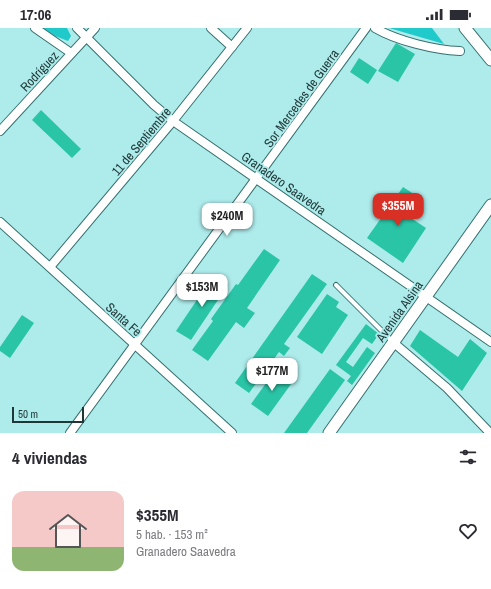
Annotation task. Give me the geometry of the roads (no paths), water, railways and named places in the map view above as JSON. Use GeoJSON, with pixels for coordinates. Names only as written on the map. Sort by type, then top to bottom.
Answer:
{"type":"FeatureCollection","features":[{"type":"Feature","properties":{"kind":"main road"},"geometry":{"type":"LineString","coordinates":[[465,28],[491,60]]}},
{"type":"Feature","properties":{"kind":"main road","name":"Avenida Alsina"},"geometry":{"type":"LineString","coordinates":[[329,433],[491,205]]}},
{"type":"Feature","properties":{"kind":"street"},"geometry":{"type":"LineString","coordinates":[[35,28],[71,53]]}},
{"type":"Feature","properties":{"kind":"street","name":"Granadero Saavedra"},"geometry":{"type":"LineString","coordinates":[[77,28],[154,105],[173,121],[256,180],[427,296],[491,342]]}},
{"type":"Feature","properties":{"kind":"street","name":"Rodríguez"},"geometry":{"type":"LineString","coordinates":[[0,131],[95,28]]}},
{"type":"Feature","properties":{"kind":"street"},"geometry":{"type":"LineString","coordinates":[[211,28],[232,47]]}},
{"type":"Feature","properties":{"kind":"street","name":"11 de Septiembre"},"geometry":{"type":"LineString","coordinates":[[50,267],[173,121],[247,28]]}},
{"type":"Feature","properties":{"kind":"street","name":"Sor Mercedes de Guerra"},"geometry":{"type":"LineString","coordinates":[[70,433],[366,28]]}},
{"type":"Feature","properties":{"kind":"street"},"geometry":{"type":"LineString","coordinates":[[375,28],[392,37],[445,51],[460,51]]}},
{"type":"Feature","properties":{"kind":"street","name":"Santa Fe"},"geometry":{"type":"LineString","coordinates":[[0,222],[232,433]]}},
{"type":"Feature","properties":{"kind":"street"},"geometry":{"type":"LineString","coordinates":[[394,343],[453,394],[490,433]]}},
{"type":"Feature","properties":{"kind":"lane"},"geometry":{"type":"LineString","coordinates":[[336,285],[394,343]]}}]}
